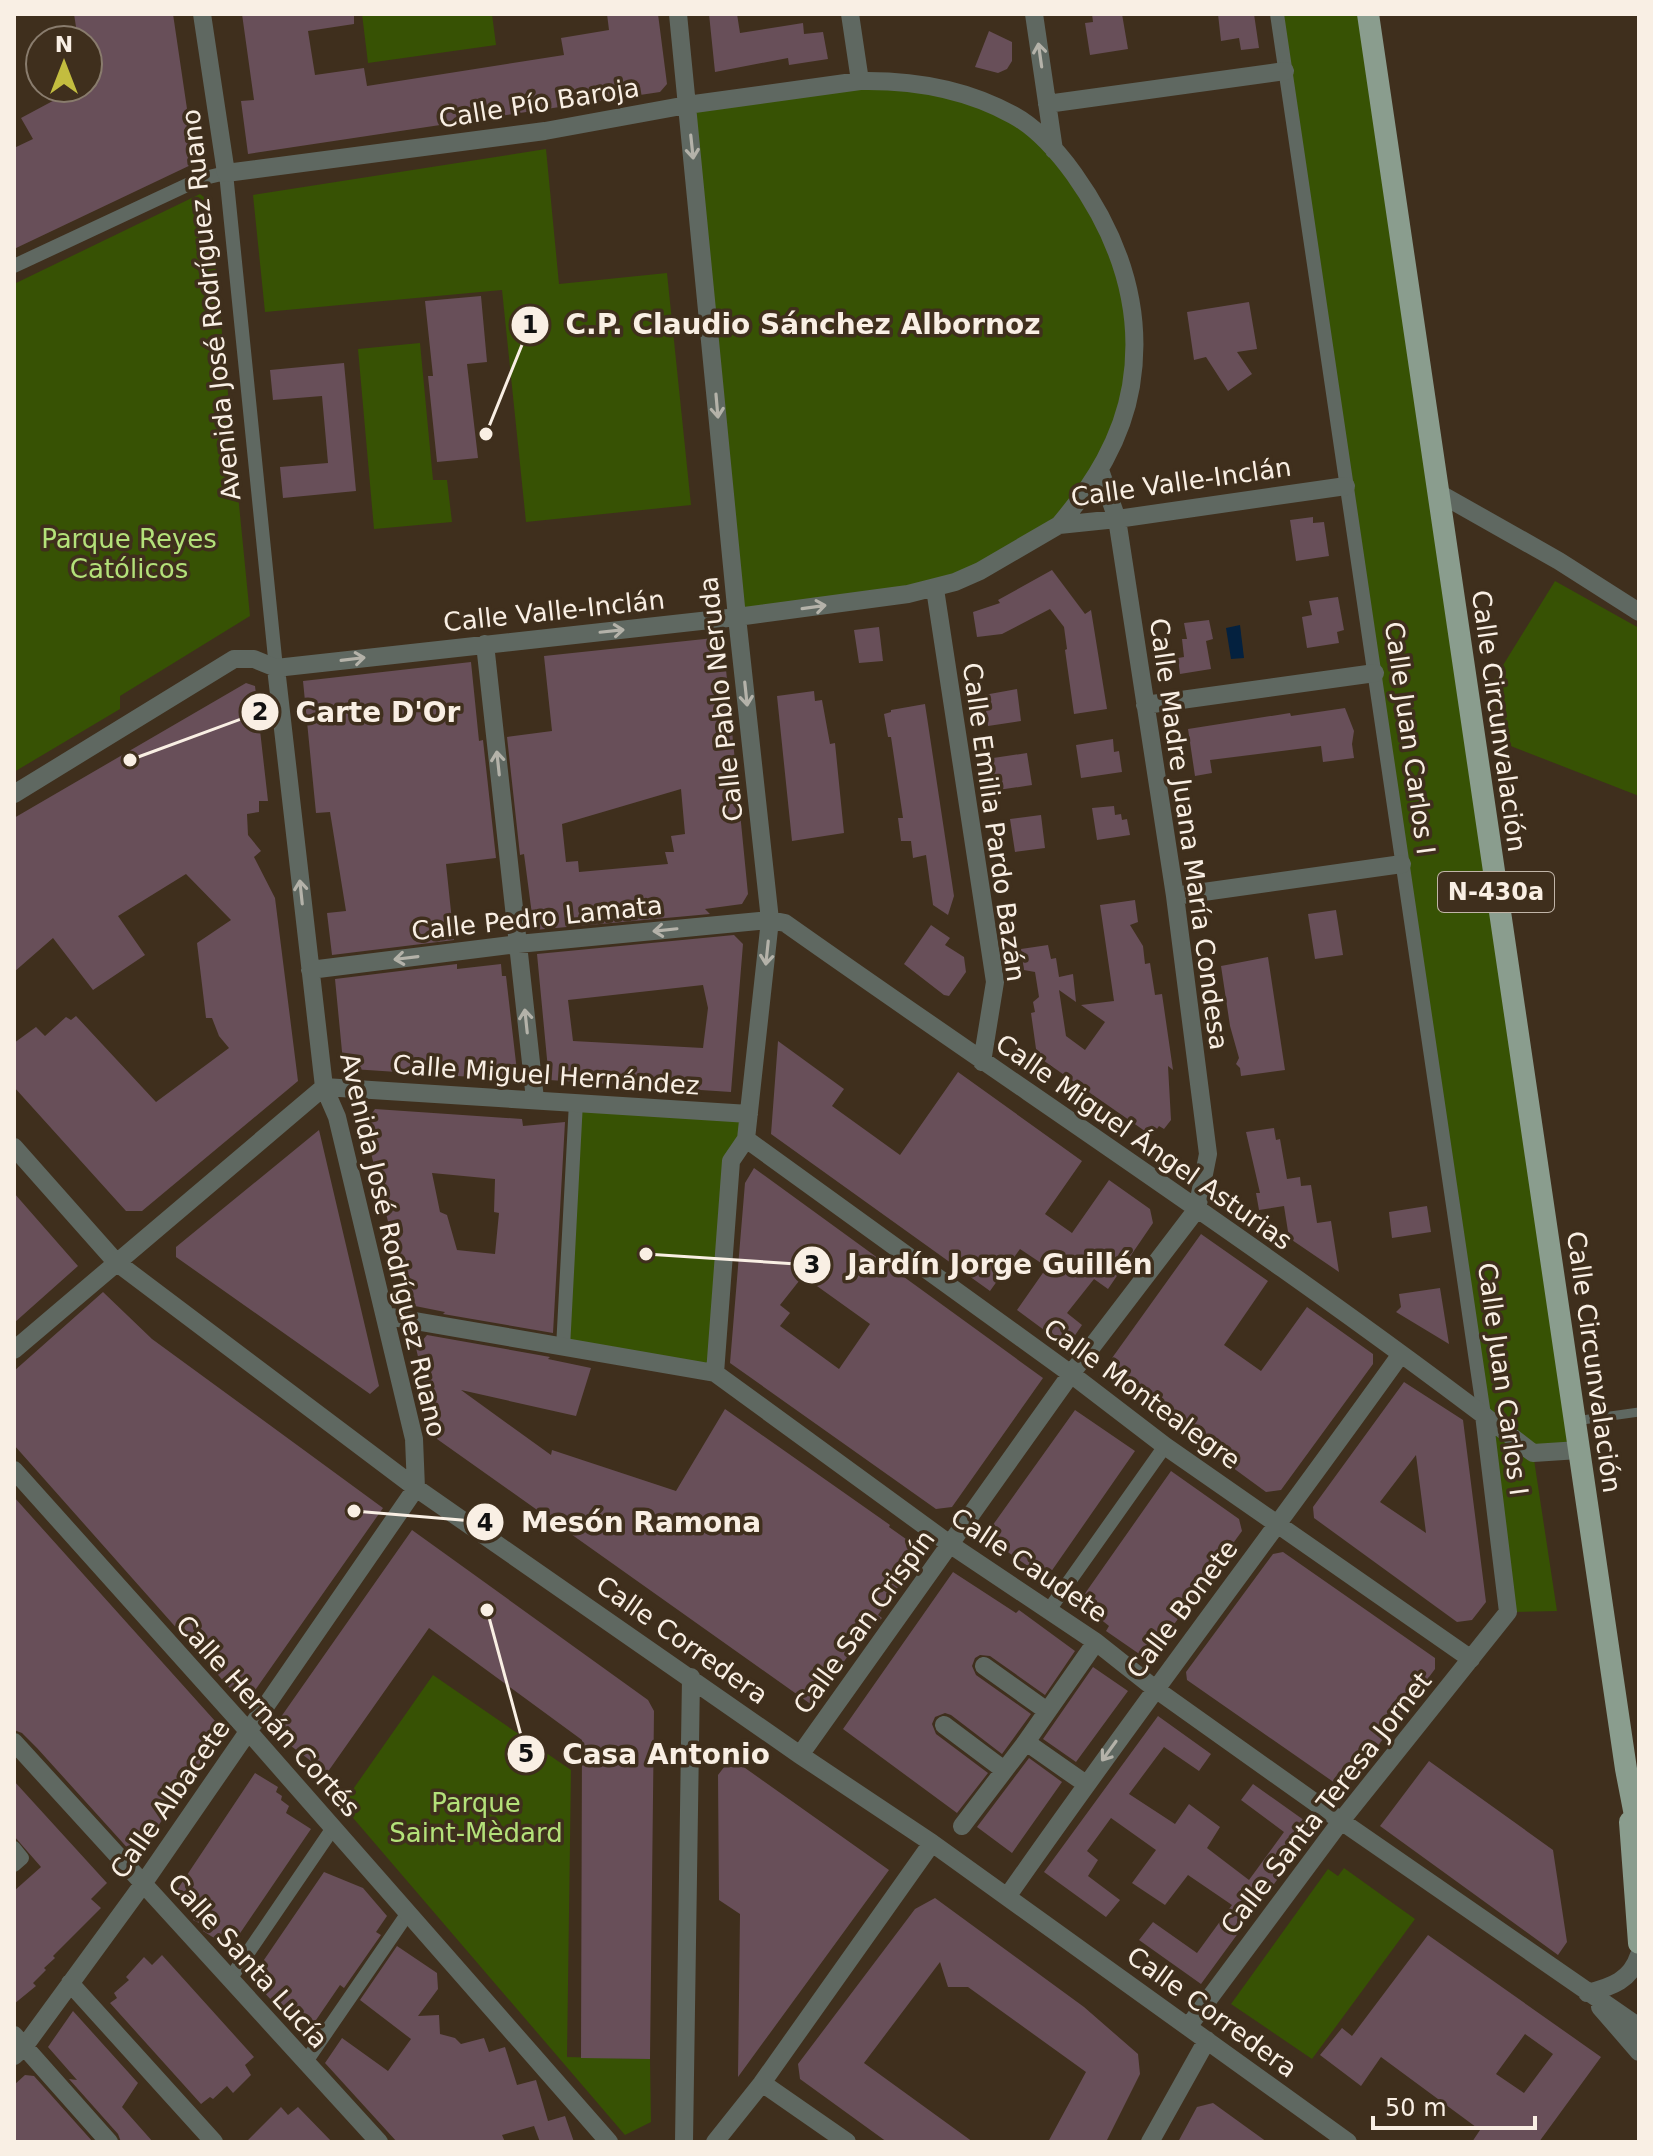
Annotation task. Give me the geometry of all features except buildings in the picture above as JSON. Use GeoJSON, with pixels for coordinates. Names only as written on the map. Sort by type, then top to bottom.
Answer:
{"type":"FeatureCollection","features":[{"type":"Feature","properties":{"kind":"main road","name":"Calle Circunvalación"},"geometry":{"type":"LineString","coordinates":[[1368,14],[1626,1769]]}},
{"type":"Feature","properties":{"kind":"main road","name":"N-430a"},"geometry":{"type":"LineString","coordinates":[[1626,1769],[1639,1836]]}},
{"type":"Feature","properties":{"kind":"main road","name":"N-430a"},"geometry":{"type":"LineString","coordinates":[[1626,1769],[1639,1943]]}},
{"type":"Feature","properties":{"kind":"street","name":"Avenida José Rodríguez Ruano"},"geometry":{"type":"LineString","coordinates":[[202,14],[226,173],[276,668],[324,1087],[337,1117],[386,1316],[414,1439],[416,1488]]}},
{"type":"Feature","properties":{"kind":"street","name":"Calle Pablo Neruda"},"geometry":{"type":"LineString","coordinates":[[678,14],[770,920],[746,1139],[731,1161],[715,1373]]}},
{"type":"Feature","properties":{"kind":"street"},"geometry":{"type":"LineString","coordinates":[[850,14],[860,81]]}},
{"type":"Feature","properties":{"kind":"street"},"geometry":{"type":"LineString","coordinates":[[1034,14],[1054,150]]}},
{"type":"Feature","properties":{"kind":"street","name":"Calle Juan Carlos I"},"geometry":{"type":"LineString","coordinates":[[1277,14],[1484,1415],[1508,1612]]}},
{"type":"Feature","properties":{"kind":"street"},"geometry":{"type":"LineString","coordinates":[[1047,104],[1285,71]]}},
{"type":"Feature","properties":{"kind":"street","name":"Calle Pío Baroja"},"geometry":{"type":"LineString","coordinates":[[226,173],[545,131],[687,105],[860,81],[913,83],[971,96],[1030,126],[1084,188],[1111,235],[1123,265],[1134,317],[1131,386],[1120,426],[1100,470],[1059,525]]}},
{"type":"Feature","properties":{"kind":"street"},"geometry":{"type":"LineString","coordinates":[[14,266],[200,179],[226,173]]}},
{"type":"Feature","properties":{"kind":"street","name":"Calle Madre Juana María Condesa"},"geometry":{"type":"LineString","coordinates":[[1100,470],[1117,519],[1175,896],[1208,1154],[1197,1209]]}},
{"type":"Feature","properties":{"kind":"street","name":"Calle Valle-Inclán"},"geometry":{"type":"LineString","coordinates":[[14,794],[234,659],[254,659],[276,668],[737,617],[935,589],[980,571],[1059,525],[1346,486]]}},
{"type":"Feature","properties":{"kind":"street"},"geometry":{"type":"LineString","coordinates":[[1437,492],[1559,561],[1639,612]]}},
{"type":"Feature","properties":{"kind":"street","name":"Calle Emilia Pardo Bazán"},"geometry":{"type":"LineString","coordinates":[[935,589],[995,982],[982,1062]]}},
{"type":"Feature","properties":{"kind":"street"},"geometry":{"type":"LineString","coordinates":[[485,644],[535,1099]]}},
{"type":"Feature","properties":{"kind":"street"},"geometry":{"type":"LineString","coordinates":[[1145,705],[1375,673]]}},
{"type":"Feature","properties":{"kind":"street"},"geometry":{"type":"LineString","coordinates":[[1175,896],[1402,864]]}},
{"type":"Feature","properties":{"kind":"street","name":"Calle Miguel Ángel Asturias"},"geometry":{"type":"LineString","coordinates":[[770,920],[785,923],[1197,1209],[1401,1354],[1533,1453],[1579,1450]]}},
{"type":"Feature","properties":{"kind":"street","name":"Calle Pedro Lamata"},"geometry":{"type":"LineString","coordinates":[[310,970],[518,944],[770,920]]}},
{"type":"Feature","properties":{"kind":"street"},"geometry":{"type":"LineString","coordinates":[[14,1350],[324,1087]]}},
{"type":"Feature","properties":{"kind":"street","name":"Calle Miguel Hernández"},"geometry":{"type":"LineString","coordinates":[[324,1087],[749,1114]]}},
{"type":"Feature","properties":{"kind":"street"},"geometry":{"type":"LineString","coordinates":[[563,1348],[576,1102]]}},
{"type":"Feature","properties":{"kind":"street","name":"Calle Montealegre"},"geometry":{"type":"LineString","coordinates":[[746,1139],[1071,1374],[1165,1446],[1471,1659]]}},
{"type":"Feature","properties":{"kind":"street","name":"Calle Corredera"},"geometry":{"type":"LineString","coordinates":[[14,1147],[116,1262],[416,1488],[932,1843],[1348,2142]]}},
{"type":"Feature","properties":{"kind":"street","name":"Calle San Crispín"},"geometry":{"type":"LineString","coordinates":[[800,1755],[1071,1374],[1197,1209]]}},
{"type":"Feature","properties":{"kind":"street","name":"Calle Caudete"},"geometry":{"type":"LineString","coordinates":[[386,1316],[715,1373],[951,1545],[1096,1642],[1154,1688],[1341,1821],[1639,2027]]}},
{"type":"Feature","properties":{"kind":"street","name":"Calle Bonete"},"geometry":{"type":"LineString","coordinates":[[1007,1897],[1154,1688],[1401,1354]]}},
{"type":"Feature","properties":{"kind":"street"},"geometry":{"type":"LineString","coordinates":[[1049,1610],[1165,1446]]}},
{"type":"Feature","properties":{"kind":"street","name":"Calle Hernán Cortés"},"geometry":{"type":"LineString","coordinates":[[14,1470],[609,2142]]}},
{"type":"Feature","properties":{"kind":"street","name":"Calle Albacete"},"geometry":{"type":"LineString","coordinates":[[17,2046],[70,1983],[143,1884],[416,1488]]}},
{"type":"Feature","properties":{"kind":"street","name":"Calle Santa Teresa Jornet"},"geometry":{"type":"LineString","coordinates":[[1188,2027],[1341,1821],[1508,1612]]}},
{"type":"Feature","properties":{"kind":"street"},"geometry":{"type":"LineString","coordinates":[[962,1826],[1096,1642]]}},
{"type":"Feature","properties":{"kind":"street"},"geometry":{"type":"LineString","coordinates":[[984,1666],[1047,1711]]}},
{"type":"Feature","properties":{"kind":"street"},"geometry":{"type":"LineString","coordinates":[[684,2142],[691,1677]]}},
{"type":"Feature","properties":{"kind":"street"},"geometry":{"type":"LineString","coordinates":[[944,1725],[1004,1770]]}},
{"type":"Feature","properties":{"kind":"street","name":"Calle Santa Lucía"},"geometry":{"type":"LineString","coordinates":[[14,1742],[379,2142]]}},
{"type":"Feature","properties":{"kind":"street"},"geometry":{"type":"LineString","coordinates":[[1026,1742],[1086,1784]]}},
{"type":"Feature","properties":{"kind":"street"},"geometry":{"type":"LineString","coordinates":[[230,1979],[333,1828]]}},
{"type":"Feature","properties":{"kind":"street"},"geometry":{"type":"LineString","coordinates":[[715,2142],[762,2083],[932,1843]]}},
{"type":"Feature","properties":{"kind":"street"},"geometry":{"type":"LineString","coordinates":[[14,1848],[22,1858],[14,1865]]}},
{"type":"Feature","properties":{"kind":"street"},"geometry":{"type":"LineString","coordinates":[[305,2063],[408,1913]]}},
{"type":"Feature","properties":{"kind":"street"},"geometry":{"type":"LineString","coordinates":[[1587,1993],[1607,1989],[1625,1979],[1634,1969],[1639,1955]]}},
{"type":"Feature","properties":{"kind":"street"},"geometry":{"type":"LineString","coordinates":[[70,1983],[214,2142]]}},
{"type":"Feature","properties":{"kind":"street","name":"Calle Caudete"},"geometry":{"type":"LineString","coordinates":[[1587,1993],[1639,2052]]}},
{"type":"Feature","properties":{"kind":"street"},"geometry":{"type":"LineString","coordinates":[[1150,2142],[1207,2040]]}},
{"type":"Feature","properties":{"kind":"street"},"geometry":{"type":"LineString","coordinates":[[17,2046],[109,2142]]}},
{"type":"Feature","properties":{"kind":"street"},"geometry":{"type":"LineString","coordinates":[[762,2083],[847,2142]]}},
{"type":"Feature","properties":{"kind":"lane"},"geometry":{"type":"LineString","coordinates":[[1575,1421],[1639,1412]]}},
{"type":"Feature","properties":{"kind":"green space"},"geometry":{"type":"Polygon","coordinates":[[[362,14],[492,14],[496,45],[368,63],[362,14]]]}},
{"type":"Feature","properties":{"kind":"green space"},"geometry":{"type":"Polygon","coordinates":[[[1277,14],[1368,14],[1579,1450],[1533,1453],[1557,1611],[1508,1612],[1277,14]]]}},
{"type":"Feature","properties":{"kind":"green space"},"geometry":{"type":"Polygon","coordinates":[[[860,81],[971,96],[1054,150],[1123,265],[1131,386],[1078,503],[955,582],[737,617],[687,105],[860,81]]]}},
{"type":"Feature","properties":{"kind":"green space"},"geometry":{"type":"Polygon","coordinates":[[[546,149],[559,284],[667,273],[691,505],[526,522],[502,290],[265,312],[253,195],[546,149]]]}},
{"type":"Feature","properties":{"kind":"green space","name":"Parque Reyes Católicos"},"geometry":{"type":"Polygon","coordinates":[[[200,194],[209,201],[250,616],[120,696],[120,709],[14,772],[14,284],[200,194]]]}},
{"type":"Feature","properties":{"kind":"green space"},"geometry":{"type":"Polygon","coordinates":[[[420,343],[433,480],[447,480],[452,522],[374,529],[358,349],[420,343]]]}},
{"type":"Feature","properties":{"kind":"green space"},"geometry":{"type":"Polygon","coordinates":[[[1555,581],[1639,628],[1639,796],[1503,743],[1492,683],[1555,581]]]}},
{"type":"Feature","properties":{"kind":"green space"},"geometry":{"type":"Polygon","coordinates":[[[576,1102],[749,1114],[731,1161],[715,1373],[563,1348],[576,1102]]]}},
{"type":"Feature","properties":{"kind":"green space","name":"Parque Saint-Mèdard"},"geometry":{"type":"Polygon","coordinates":[[[433,1675],[571,1770],[567,2057],[650,2059],[651,2122],[625,2135],[342,1805],[433,1675]]]}},
{"type":"Feature","properties":{"kind":"green space"},"geometry":{"type":"Polygon","coordinates":[[[1344,1868],[1415,1919],[1312,2059],[1231,2004],[1328,1869],[1338,1876],[1344,1868]]]}},
{"type":"Feature","properties":{"kind":"water"},"geometry":{"type":"Polygon","coordinates":[[[1240,625],[1244,658],[1231,659],[1226,628],[1240,625]]]}},
{"type":"Feature","properties":{"kind":"place","name":"C.P. Claudio Sánchez Albornoz"},"geometry":{"type":"Point","coordinates":[486,434]}},
{"type":"Feature","properties":{"kind":"place","name":"Carte D'Or"},"geometry":{"type":"Point","coordinates":[130,760]}},
{"type":"Feature","properties":{"kind":"place","name":"Jardín Jorge Guillén"},"geometry":{"type":"Point","coordinates":[646,1254]}},
{"type":"Feature","properties":{"kind":"place","name":"Mesón Ramona"},"geometry":{"type":"Point","coordinates":[354,1511]}},
{"type":"Feature","properties":{"kind":"place","name":"Casa Antonio"},"geometry":{"type":"Point","coordinates":[487,1610]}}]}
